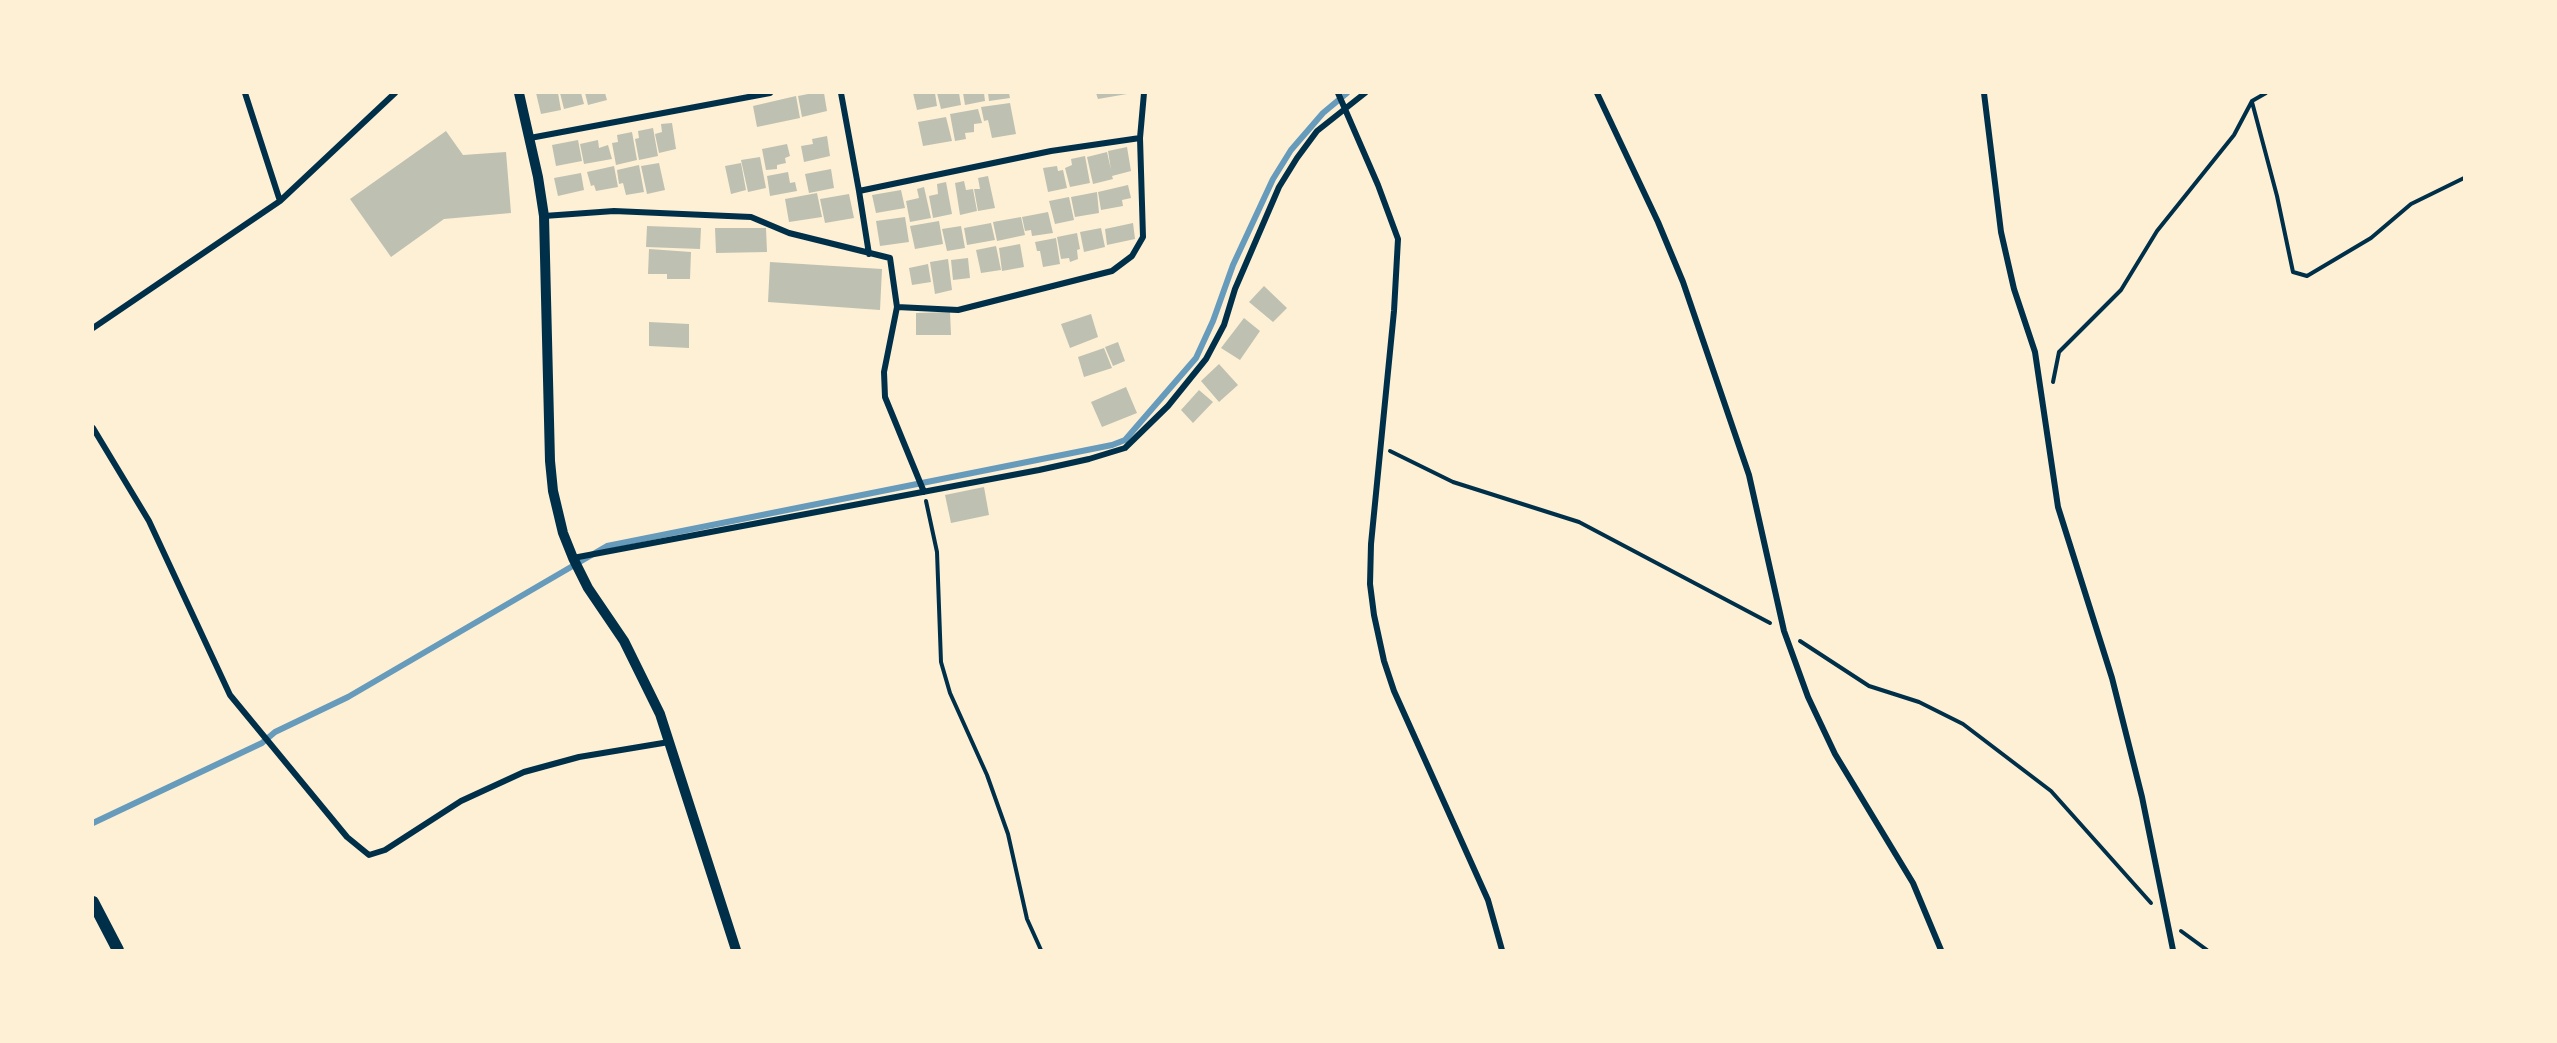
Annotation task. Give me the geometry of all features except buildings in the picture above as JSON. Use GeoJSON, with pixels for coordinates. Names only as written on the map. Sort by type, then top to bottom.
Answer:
{"type":"FeatureCollection","features":[{"type":"Feature","properties":{"kind":"main road"},"geometry":{"type":"LineString","coordinates":[[93,902],[117,950]]}},
{"type":"Feature","properties":{"kind":"street"},"geometry":{"type":"LineString","coordinates":[[245,93],[280,201]]}},
{"type":"Feature","properties":{"kind":"street"},"geometry":{"type":"LineString","coordinates":[[93,327],[280,201],[395,93]]}},
{"type":"Feature","properties":{"kind":"street"},"geometry":{"type":"LineString","coordinates":[[519,93],[530,138],[544,216],[550,461],[553,491],[563,533],[588,588],[624,641],[639,670],[670,742],[736,950]]}},
{"type":"Feature","properties":{"kind":"street"},"geometry":{"type":"LineString","coordinates":[[530,138],[747,95],[770,93]]}},
{"type":"Feature","properties":{"kind":"street"},"geometry":{"type":"LineString","coordinates":[[841,93],[869,254]]}},
{"type":"Feature","properties":{"kind":"street"},"geometry":{"type":"LineString","coordinates":[[897,307],[958,309],[1112,271],[1132,256],[1143,237],[1140,138],[1144,93]]}},
{"type":"Feature","properties":{"kind":"street"},"geometry":{"type":"LineString","coordinates":[[1338,93],[1378,185],[1398,239],[1394,311],[1371,544],[1370,584],[1384,661],[1410,727],[1488,900],[1502,950]]}},
{"type":"Feature","properties":{"kind":"street"},"geometry":{"type":"LineString","coordinates":[[573,558],[924,492],[1089,459],[1125,448],[1148,428],[1206,359],[1224,325],[1235,289],[1285,177],[1317,131],[1365,93]]}},
{"type":"Feature","properties":{"kind":"street"},"geometry":{"type":"LineString","coordinates":[[1597,93],[1658,222],[1683,282],[1749,475],[1784,631],[1820,726],[1913,883],[1941,950]]}},
{"type":"Feature","properties":{"kind":"street"},"geometry":{"type":"LineString","coordinates":[[1984,93],[2001,232],[2014,289],[2035,352],[2058,507],[2112,678],[2142,797],[2173,950]]}},
{"type":"Feature","properties":{"kind":"street"},"geometry":{"type":"LineString","coordinates":[[858,191],[1051,151],[1140,138]]}},
{"type":"Feature","properties":{"kind":"street"},"geometry":{"type":"LineString","coordinates":[[544,216],[614,211],[750,217],[789,233],[890,258],[897,307],[884,372],[885,397],[924,492]]}},
{"type":"Feature","properties":{"kind":"street"},"geometry":{"type":"LineString","coordinates":[[93,428],[149,521],[230,695],[347,837],[369,855],[385,850],[461,801],[524,772],[579,757],[670,742]]}},
{"type":"Feature","properties":{"kind":"path"},"geometry":{"type":"LineString","coordinates":[[2042,400],[2053,382],[2059,352],[2121,290],[2157,231],[2234,135],[2252,101],[2266,93]]}},
{"type":"Feature","properties":{"kind":"path"},"geometry":{"type":"LineString","coordinates":[[2252,101],[2277,196],[2293,272],[2307,276],[2371,238],[2410,204],[2464,178]]}},
{"type":"Feature","properties":{"kind":"path"},"geometry":{"type":"LineString","coordinates":[[1380,445],[1453,482],[1579,522],[1784,631],[1869,686],[1919,702],[1963,724],[2051,791],[2168,921],[2207,950]]}},
{"type":"Feature","properties":{"kind":"path"},"geometry":{"type":"LineString","coordinates":[[924,492],[938,552],[941,662],[950,693],[994,795],[1008,834],[1027,919],[1041,950]]}},
{"type":"Feature","properties":{"kind":"waterway"},"geometry":{"type":"LineString","coordinates":[[93,823],[262,743],[275,732],[348,697],[607,546],[1112,445],[1125,440],[1196,358],[1213,321],[1233,265],[1273,179],[1291,150],[1323,113],[1347,93]]}}]}
